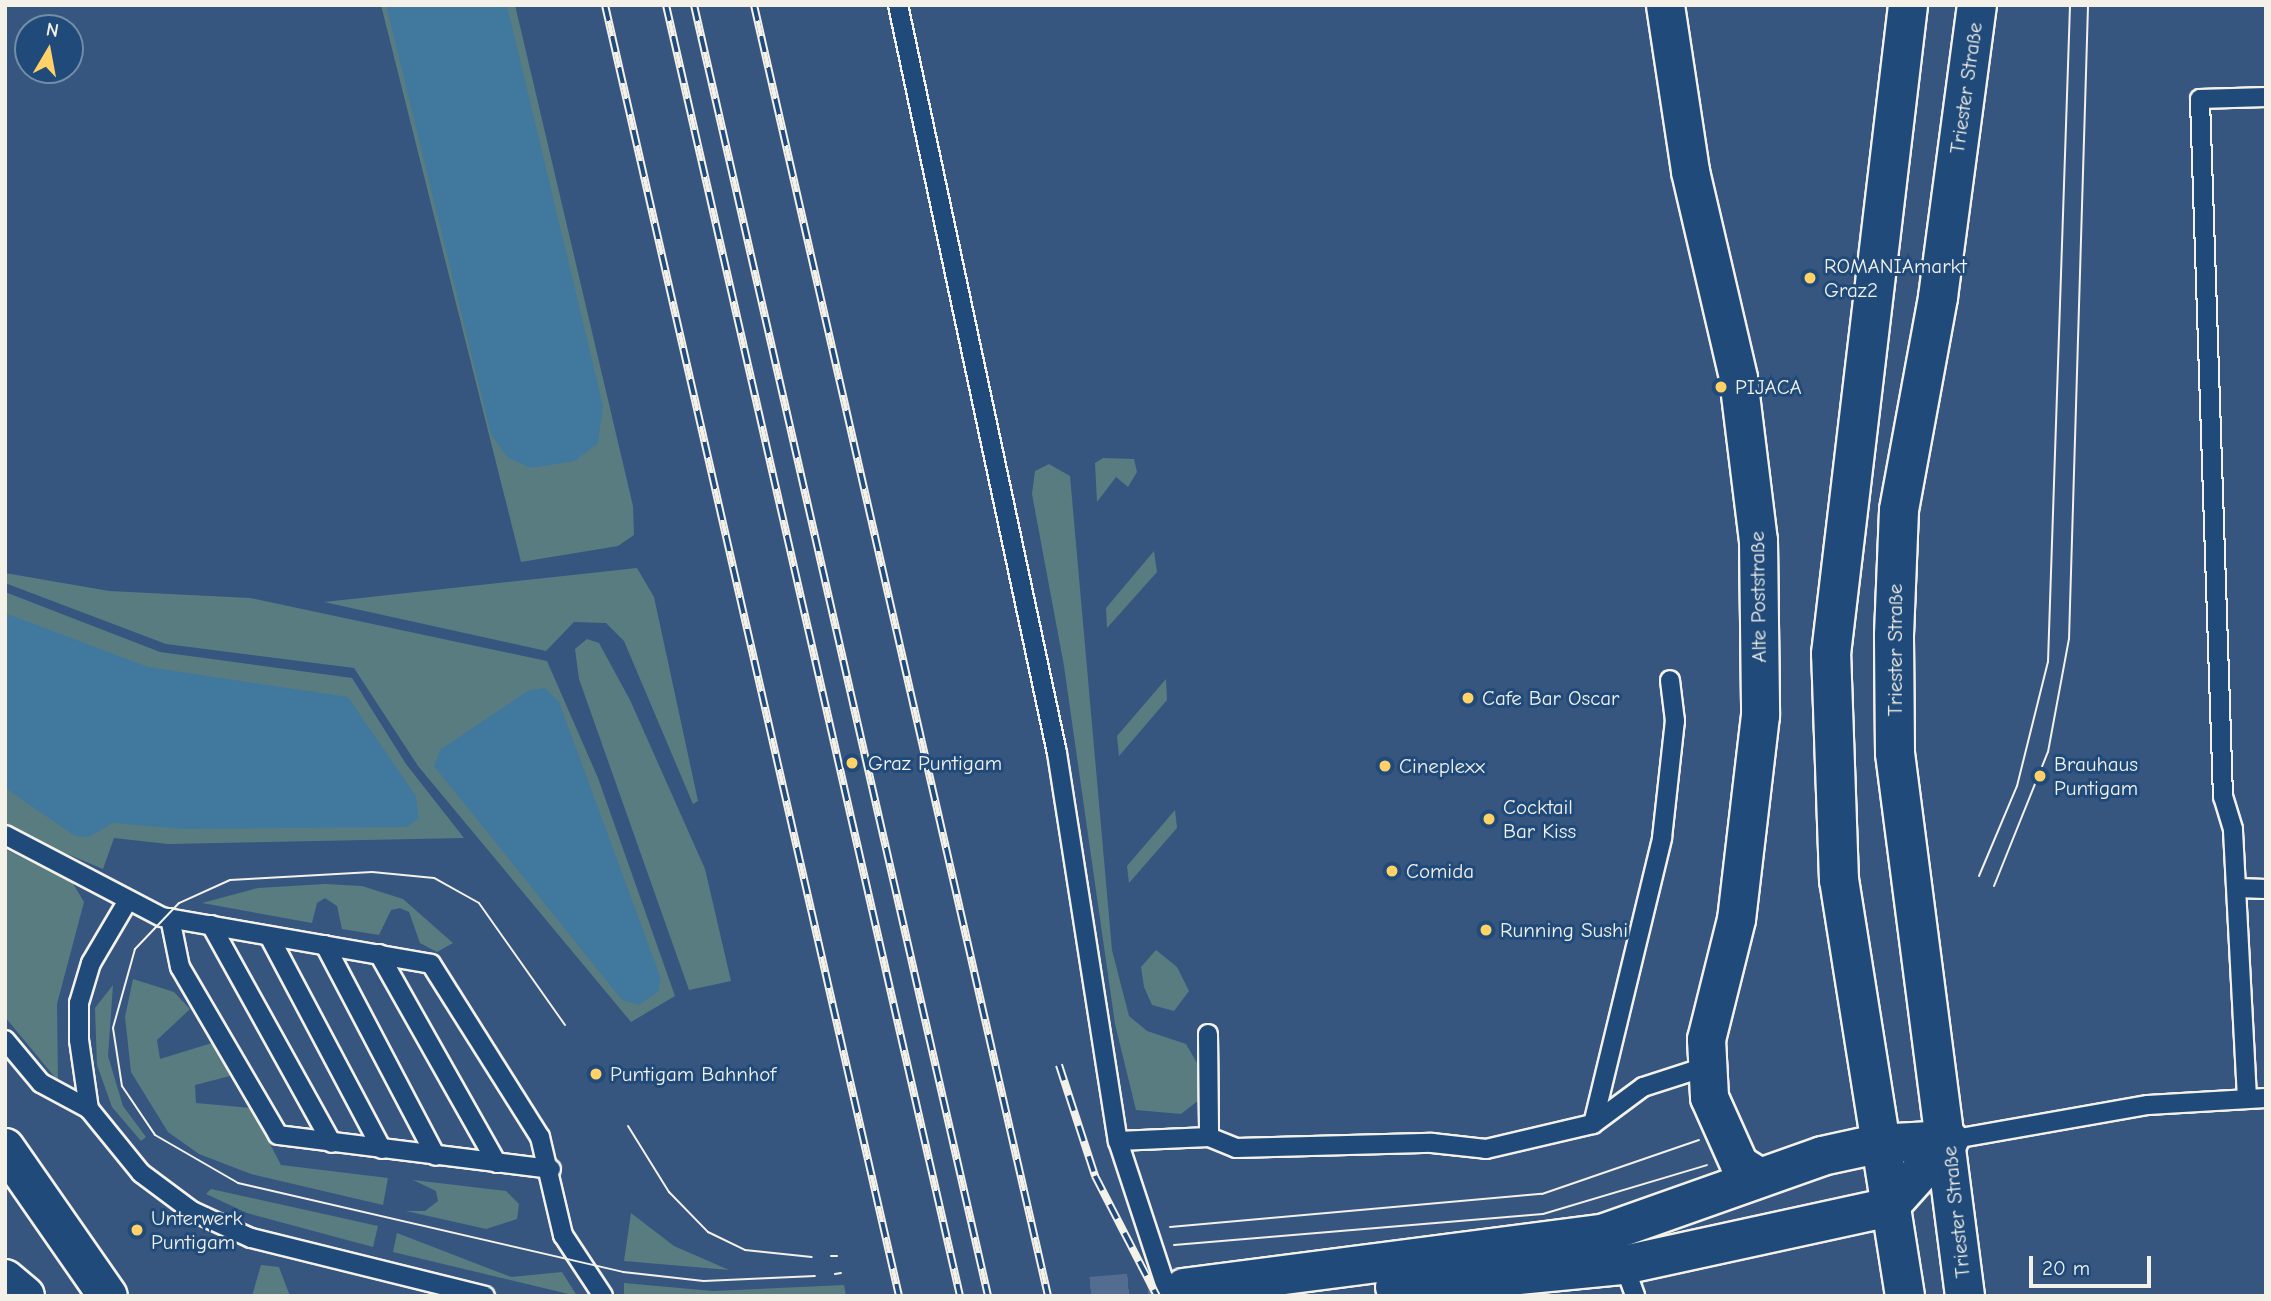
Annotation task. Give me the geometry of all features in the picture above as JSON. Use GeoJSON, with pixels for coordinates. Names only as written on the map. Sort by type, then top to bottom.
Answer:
{"type":"FeatureCollection","features":[{"type":"Feature","properties":{"kind":"main road"},"geometry":{"type":"LineString","coordinates":[[1905,1296],[1877,1144],[1839,880],[1831,654],[1908,5]]}},
{"type":"Feature","properties":{"kind":"main road","name":"Triester Straße"},"geometry":{"type":"LineString","coordinates":[[1965,1296],[1949,1140],[1895,753],[1894,613],[1900,498],[1938,298],[1977,5]]}},
{"type":"Feature","properties":{"kind":"main road"},"geometry":{"type":"LineString","coordinates":[[1176,1292],[1268,1282],[1605,1233],[1758,1176],[1877,1144],[1949,1140]]}},
{"type":"Feature","properties":{"kind":"main road"},"geometry":{"type":"LineString","coordinates":[[1268,1282],[1333,1291],[1629,1280],[1889,1208],[1949,1140]]}},
{"type":"Feature","properties":{"kind":"main road"},"geometry":{"type":"LineString","coordinates":[[5,1148],[108,1296]]}},
{"type":"Feature","properties":{"kind":"main road"},"geometry":{"type":"LineString","coordinates":[[5,1279],[25,1296]]}},
{"type":"Feature","properties":{"kind":"street","name":"Alte Poststraße"},"geometry":{"type":"LineString","coordinates":[[1665,5],[1690,171],[1738,378],[1758,540],[1760,715],[1736,919],[1706,1039],[1709,1097],[1739,1164],[1758,1176]]}},
{"type":"Feature","properties":{"kind":"lane"},"geometry":{"type":"LineString","coordinates":[[898,5],[1057,753],[1118,1141],[1176,1292]]}},
{"type":"Feature","properties":{"kind":"lane"},"geometry":{"type":"LineString","coordinates":[[2247,1098],[2233,829],[2223,797],[2200,99],[2266,97]]}},
{"type":"Feature","properties":{"kind":"lane"},"geometry":{"type":"LineString","coordinates":[[1593,1124],[1662,838],[1675,721],[1670,680]]}},
{"type":"Feature","properties":{"kind":"lane"},"geometry":{"type":"LineString","coordinates":[[5,835],[127,902],[170,918],[431,964],[540,1137],[551,1169],[563,1235],[603,1296]]}},
{"type":"Feature","properties":{"kind":"lane"},"geometry":{"type":"LineString","coordinates":[[2237,888],[2266,889]]}},
{"type":"Feature","properties":{"kind":"lane"},"geometry":{"type":"LineString","coordinates":[[89,1110],[79,1003],[91,963],[127,902]]}},
{"type":"Feature","properties":{"kind":"lane"},"geometry":{"type":"LineString","coordinates":[[170,918],[180,967],[278,1135],[551,1169]]}},
{"type":"Feature","properties":{"kind":"lane"},"geometry":{"type":"LineString","coordinates":[[211,925],[332,1143]]}},
{"type":"Feature","properties":{"kind":"lane"},"geometry":{"type":"LineString","coordinates":[[269,936],[382,1149]]}},
{"type":"Feature","properties":{"kind":"lane"},"geometry":{"type":"LineString","coordinates":[[325,945],[436,1156]]}},
{"type":"Feature","properties":{"kind":"lane"},"geometry":{"type":"LineString","coordinates":[[379,954],[497,1163]]}},
{"type":"Feature","properties":{"kind":"lane"},"geometry":{"type":"LineString","coordinates":[[1208,1034],[1209,1137]]}},
{"type":"Feature","properties":{"kind":"lane"},"geometry":{"type":"LineString","coordinates":[[5,1040],[41,1083],[89,1110],[141,1173],[192,1211],[251,1238],[485,1296]]}},
{"type":"Feature","properties":{"kind":"lane"},"geometry":{"type":"LineString","coordinates":[[1118,1141],[1209,1137],[1237,1148],[1432,1143],[1486,1149],[1593,1124],[1643,1087],[1708,1066]]}},
{"type":"Feature","properties":{"kind":"lane"},"geometry":{"type":"LineString","coordinates":[[1949,1140],[2093,1113],[2266,1098]]}},
{"type":"Feature","properties":{"kind":"green space"},"geometry":{"type":"Polygon","coordinates":[[[381,5],[515,5],[633,506],[634,535],[618,546],[521,562],[381,5]]]}},
{"type":"Feature","properties":{"kind":"green space"},"geometry":{"type":"Polygon","coordinates":[[[1103,458],[1134,459],[1137,472],[1128,487],[1116,477],[1097,502],[1095,463],[1103,458]]]}},
{"type":"Feature","properties":{"kind":"green space"},"geometry":{"type":"Polygon","coordinates":[[[1049,464],[1070,476],[1112,950],[1129,1016],[1147,1031],[1186,1044],[1197,1063],[1199,1100],[1181,1114],[1136,1110],[1115,1024],[1064,666],[1032,494],[1035,471],[1049,464]]]}},
{"type":"Feature","properties":{"kind":"green space"},"geometry":{"type":"Polygon","coordinates":[[[1154,551],[1157,572],[1107,628],[1106,608],[1154,551]]]}},
{"type":"Feature","properties":{"kind":"green space"},"geometry":{"type":"Polygon","coordinates":[[[637,568],[654,597],[698,801],[693,804],[624,641],[606,623],[574,622],[546,651],[324,602],[637,568]]]}},
{"type":"Feature","properties":{"kind":"green space"},"geometry":{"type":"Polygon","coordinates":[[[5,573],[109,591],[250,598],[547,661],[598,778],[675,996],[631,1022],[418,766],[354,668],[166,644],[5,583],[5,573]]]}},
{"type":"Feature","properties":{"kind":"green space"},"geometry":{"type":"Polygon","coordinates":[[[5,592],[160,652],[352,678],[406,764],[464,838],[168,844],[114,838],[103,869],[46,845],[5,822],[5,592]]]}},
{"type":"Feature","properties":{"kind":"green space"},"geometry":{"type":"Polygon","coordinates":[[[587,639],[599,643],[630,700],[705,869],[731,981],[689,990],[579,679],[575,649],[587,639]]]}},
{"type":"Feature","properties":{"kind":"green space"},"geometry":{"type":"Polygon","coordinates":[[[1166,679],[1167,700],[1119,756],[1117,736],[1166,679]]]}},
{"type":"Feature","properties":{"kind":"green space"},"geometry":{"type":"Polygon","coordinates":[[[1175,810],[1177,828],[1129,883],[1127,866],[1175,810]]]}},
{"type":"Feature","properties":{"kind":"green space"},"geometry":{"type":"Polygon","coordinates":[[[5,849],[72,882],[84,902],[57,1004],[58,1081],[5,1017],[5,849]]]}},
{"type":"Feature","properties":{"kind":"green space"},"geometry":{"type":"Polygon","coordinates":[[[325,884],[362,886],[403,899],[453,943],[437,952],[420,943],[409,912],[400,908],[391,910],[379,935],[342,929],[337,906],[325,898],[317,903],[312,923],[202,903],[258,888],[325,884]]]}},
{"type":"Feature","properties":{"kind":"green space"},"geometry":{"type":"Polygon","coordinates":[[[1156,950],[1177,967],[1189,991],[1174,1011],[1152,1005],[1144,987],[1141,967],[1156,950]]]}},
{"type":"Feature","properties":{"kind":"green space"},"geometry":{"type":"Polygon","coordinates":[[[133,979],[174,992],[190,1009],[157,1040],[160,1059],[212,1043],[230,1076],[195,1085],[196,1103],[251,1108],[281,1165],[388,1178],[383,1205],[251,1174],[199,1154],[168,1132],[131,1072],[125,1017],[133,979]]]}},
{"type":"Feature","properties":{"kind":"green space"},"geometry":{"type":"Polygon","coordinates":[[[113,985],[108,1056],[123,1106],[146,1137],[141,1141],[112,1107],[97,1065],[95,1008],[113,985]]]}},
{"type":"Feature","properties":{"kind":"green space"},"geometry":{"type":"Polygon","coordinates":[[[413,1180],[506,1191],[519,1204],[517,1219],[486,1229],[406,1211],[425,1211],[438,1201],[436,1191],[413,1180]]]}},
{"type":"Feature","properties":{"kind":"green space"},"geometry":{"type":"Polygon","coordinates":[[[211,1189],[378,1226],[373,1247],[247,1213],[206,1194],[211,1189]]]}},
{"type":"Feature","properties":{"kind":"green space"},"geometry":{"type":"Polygon","coordinates":[[[631,1213],[674,1246],[729,1270],[624,1261],[631,1213]]]}},
{"type":"Feature","properties":{"kind":"green space"},"geometry":{"type":"Polygon","coordinates":[[[397,1233],[511,1277],[562,1272],[577,1296],[393,1252],[397,1233]]]}},
{"type":"Feature","properties":{"kind":"green space"},"geometry":{"type":"Polygon","coordinates":[[[261,1265],[279,1267],[290,1296],[252,1296],[261,1265]]]}},
{"type":"Feature","properties":{"kind":"green space"},"geometry":{"type":"Polygon","coordinates":[[[624,1283],[713,1291],[844,1285],[846,1296],[624,1296],[624,1283]]]}},
{"type":"Feature","properties":{"kind":"water"},"geometry":{"type":"Polygon","coordinates":[[[386,5],[507,5],[603,406],[598,443],[575,461],[530,468],[507,457],[491,434],[386,5]]]}},
{"type":"Feature","properties":{"kind":"water"},"geometry":{"type":"Polygon","coordinates":[[[5,613],[148,667],[348,697],[416,796],[419,818],[407,827],[182,829],[113,823],[89,837],[75,836],[5,788],[5,613]]]}},
{"type":"Feature","properties":{"kind":"water"},"geometry":{"type":"Polygon","coordinates":[[[545,688],[559,702],[660,976],[659,991],[639,1005],[622,1000],[434,766],[440,750],[529,690],[545,688]]]}},
{"type":"Feature","properties":{"kind":"tunnel"},"geometry":{"type":"LineString","coordinates":[[1091,1296],[1184,1288]]}},
{"type":"Feature","properties":{"kind":"tram line"},"geometry":{"type":"LineString","coordinates":[[1979,876],[2017,786],[2048,662],[2070,5]]}},
{"type":"Feature","properties":{"kind":"tram line"},"geometry":{"type":"LineString","coordinates":[[1994,886],[2048,752],[2069,639],[2088,5]]}},
{"type":"Feature","properties":{"kind":"tram line"},"geometry":{"type":"LineString","coordinates":[[565,1025],[479,903],[434,878],[372,872],[230,880],[179,903],[135,949],[113,1028],[122,1086],[155,1135],[238,1183],[623,1272],[704,1281],[815,1276]]}},
{"type":"Feature","properties":{"kind":"tram line"},"geometry":{"type":"LineString","coordinates":[[628,1126],[669,1192],[708,1232],[745,1250],[812,1257]]}},
{"type":"Feature","properties":{"kind":"tram line"},"geometry":{"type":"LineString","coordinates":[[1170,1227],[1542,1194],[1699,1140]]}},
{"type":"Feature","properties":{"kind":"tram line"},"geometry":{"type":"LineString","coordinates":[[1174,1245],[1543,1214],[1707,1165]]}},
{"type":"Feature","properties":{"kind":"tram line"},"geometry":{"type":"LineString","coordinates":[[831,1256],[837,1256]]}},
{"type":"Feature","properties":{"kind":"tram line"},"geometry":{"type":"LineString","coordinates":[[835,1274],[841,1273]]}},
{"type":"Feature","properties":{"kind":"railway"},"geometry":{"type":"LineString","coordinates":[[605,5],[899,1296]]}},
{"type":"Feature","properties":{"kind":"railway"},"geometry":{"type":"LineString","coordinates":[[666,5],[960,1296]]}},
{"type":"Feature","properties":{"kind":"railway"},"geometry":{"type":"LineString","coordinates":[[694,5],[988,1296]]}},
{"type":"Feature","properties":{"kind":"railway"},"geometry":{"type":"LineString","coordinates":[[754,5],[1048,1296]]}},
{"type":"Feature","properties":{"kind":"railway"},"geometry":{"type":"LineString","coordinates":[[1059,1065],[1095,1176],[1157,1296]]}},
{"type":"Feature","properties":{"kind":"place","name":"ROMANIAmarkt Graz2"},"geometry":{"type":"Point","coordinates":[1810,278]}},
{"type":"Feature","properties":{"kind":"place","name":"PIJACA"},"geometry":{"type":"Point","coordinates":[1721,387]}},
{"type":"Feature","properties":{"kind":"place","name":"Cafe Bar Oscar"},"geometry":{"type":"Point","coordinates":[1468,698]}},
{"type":"Feature","properties":{"kind":"place","name":"Graz Puntigam"},"geometry":{"type":"Point","coordinates":[852,763]}},
{"type":"Feature","properties":{"kind":"place","name":"Cineplexx"},"geometry":{"type":"Point","coordinates":[1385,766]}},
{"type":"Feature","properties":{"kind":"place","name":"Brauhaus Puntigam"},"geometry":{"type":"Point","coordinates":[2040,776]}},
{"type":"Feature","properties":{"kind":"place","name":"Cocktail Bar Kiss"},"geometry":{"type":"Point","coordinates":[1489,819]}},
{"type":"Feature","properties":{"kind":"place","name":"Comida"},"geometry":{"type":"Point","coordinates":[1392,871]}},
{"type":"Feature","properties":{"kind":"place","name":"Running Sushi"},"geometry":{"type":"Point","coordinates":[1486,930]}},
{"type":"Feature","properties":{"kind":"place","name":"Puntigam Bahnhof"},"geometry":{"type":"Point","coordinates":[596,1074]}},
{"type":"Feature","properties":{"kind":"place","name":"Unterwerk Puntigam"},"geometry":{"type":"Point","coordinates":[137,1230]}}]}
